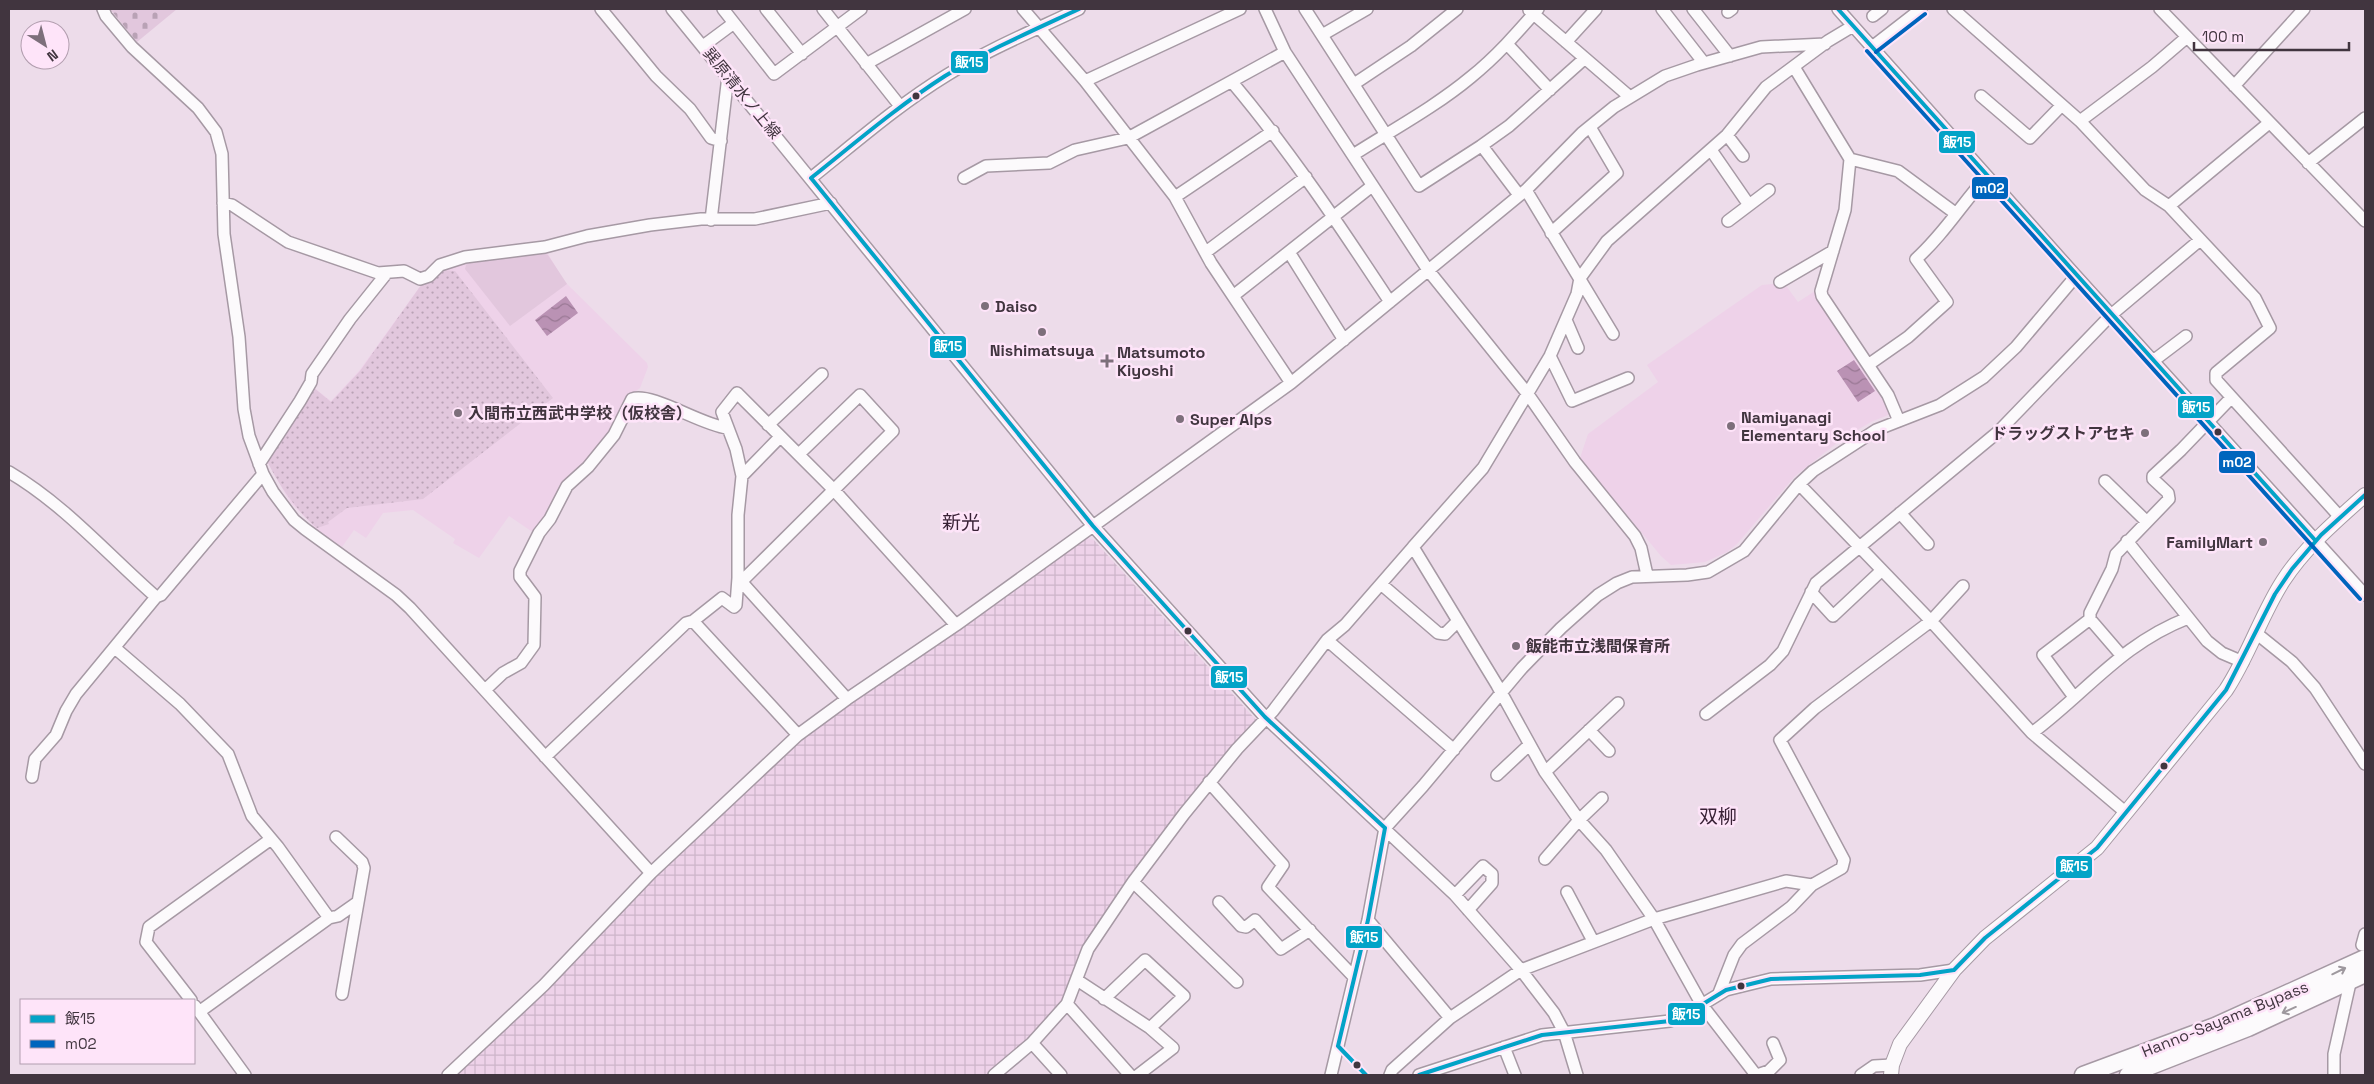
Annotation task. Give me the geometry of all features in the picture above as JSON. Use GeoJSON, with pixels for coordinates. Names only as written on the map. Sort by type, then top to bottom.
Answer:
{"type":"FeatureCollection","features":[{"type":"Feature","properties":{"kind":"highway","name":"Hanno-Sayama Bypass"},"geometry":{"type":"LineString","coordinates":[[2083,1075],[2215,1026],[2306,986],[2364,946]]}},
{"type":"Feature","properties":{"kind":"highway","name":"Hanno-Sayama Bypass"},"geometry":{"type":"LineString","coordinates":[[2128,1075],[2248,1028],[2365,974]]}},
{"type":"Feature","properties":{"kind":"main road"},"geometry":{"type":"LineString","coordinates":[[1891,1070],[1904,1038],[1954,970],[1985,938],[2097,848],[2124,812],[2226,690],[2283,581],[2316,540],[2365,495]]}},
{"type":"Feature","properties":{"kind":"street"},"geometry":{"type":"LineString","coordinates":[[103,9],[106,16],[132,47],[162,77],[198,108],[216,132],[222,154],[224,234],[239,337],[244,409],[249,436],[261,469],[273,492],[294,520],[396,595],[651,873]]}},
{"type":"Feature","properties":{"kind":"street"},"geometry":{"type":"LineString","coordinates":[[601,9],[656,76],[690,109],[711,138],[721,141]]}},
{"type":"Feature","properties":{"kind":"street","name":"巽原清水ノ上線"},"geometry":{"type":"LineString","coordinates":[[672,9],[1093,526],[1265,717],[1455,895],[1521,970],[1554,1013],[1564,1032],[1577,1075]]}},
{"type":"Feature","properties":{"kind":"street"},"geometry":{"type":"LineString","coordinates":[[723,9],[774,74],[861,9]]}},
{"type":"Feature","properties":{"kind":"street"},"geometry":{"type":"LineString","coordinates":[[766,9],[802,54]]}},
{"type":"Feature","properties":{"kind":"street"},"geometry":{"type":"LineString","coordinates":[[823,9],[900,106]]}},
{"type":"Feature","properties":{"kind":"street"},"geometry":{"type":"LineString","coordinates":[[866,64],[965,9]]}},
{"type":"Feature","properties":{"kind":"street"},"geometry":{"type":"LineString","coordinates":[[1023,9],[1085,81],[1175,197],[1233,296],[1291,383]]}},
{"type":"Feature","properties":{"kind":"street"},"geometry":{"type":"LineString","coordinates":[[811,178],[900,106],[969,62],[1079,9]]}},
{"type":"Feature","properties":{"kind":"street"},"geometry":{"type":"LineString","coordinates":[[1085,81],[1240,9]]}},
{"type":"Feature","properties":{"kind":"street"},"geometry":{"type":"LineString","coordinates":[[1265,9],[1285,52],[1428,270],[1527,393],[1575,462],[1635,536],[1641,548],[1647,575]]}},
{"type":"Feature","properties":{"kind":"street"},"geometry":{"type":"LineString","coordinates":[[1305,9],[1419,186],[1482,146],[1519,118],[1584,59]]}},
{"type":"Feature","properties":{"kind":"street"},"geometry":{"type":"LineString","coordinates":[[1322,35],[1367,9]]}},
{"type":"Feature","properties":{"kind":"street"},"geometry":{"type":"LineString","coordinates":[[1354,84],[1411,46],[1443,13],[1457,9]]}},
{"type":"Feature","properties":{"kind":"street"},"geometry":{"type":"LineString","coordinates":[[1566,42],[1596,9]]}},
{"type":"Feature","properties":{"kind":"street"},"geometry":{"type":"LineString","coordinates":[[1662,9],[1704,63]]}},
{"type":"Feature","properties":{"kind":"street"},"geometry":{"type":"LineString","coordinates":[[1693,9],[1730,56]]}},
{"type":"Feature","properties":{"kind":"street"},"geometry":{"type":"LineString","coordinates":[[1838,9],[2153,362],[2365,595]]}},
{"type":"Feature","properties":{"kind":"street"},"geometry":{"type":"LineString","coordinates":[[1873,16],[1882,9]]}},
{"type":"Feature","properties":{"kind":"street"},"geometry":{"type":"LineString","coordinates":[[1872,46],[1921,9]]}},
{"type":"Feature","properties":{"kind":"street"},"geometry":{"type":"LineString","coordinates":[[1953,9],[2080,121],[2145,190],[2169,206],[2255,298],[2270,328],[2216,373],[2216,380],[2340,517]]}},
{"type":"Feature","properties":{"kind":"street"},"geometry":{"type":"LineString","coordinates":[[2160,9],[2365,221]]}},
{"type":"Feature","properties":{"kind":"street"},"geometry":{"type":"LineString","coordinates":[[2234,86],[2304,9]]}},
{"type":"Feature","properties":{"kind":"street"},"geometry":{"type":"LineString","coordinates":[[1353,155],[1448,95],[1476,73],[1507,44],[1533,10],[1584,59],[1630,97]]}},
{"type":"Feature","properties":{"kind":"street"},"geometry":{"type":"LineString","coordinates":[[703,46],[734,23]]}},
{"type":"Feature","properties":{"kind":"street"},"geometry":{"type":"LineString","coordinates":[[994,1075],[1032,1043],[1067,1004],[1078,980],[1088,949],[1133,882],[1209,782],[1265,717],[1273,711],[1327,640],[1345,624],[1483,468],[1550,356],[1566,320],[1580,278],[1615,233],[1727,135],[1766,86],[1824,44],[1853,26]]}},
{"type":"Feature","properties":{"kind":"street"},"geometry":{"type":"LineString","coordinates":[[2080,121],[2152,67],[2187,37]]}},
{"type":"Feature","properties":{"kind":"street"},"geometry":{"type":"LineString","coordinates":[[1507,44],[1550,90]]}},
{"type":"Feature","properties":{"kind":"street"},"geometry":{"type":"LineString","coordinates":[[448,1075],[544,985],[651,873],[798,735],[847,699],[956,625],[1291,383],[1522,192],[1590,127],[1630,97],[1665,76],[1761,47],[1824,44]]}},
{"type":"Feature","properties":{"kind":"street"},"geometry":{"type":"LineString","coordinates":[[964,178],[986,166],[1049,163],[1075,150],[1128,138],[1285,52]]}},
{"type":"Feature","properties":{"kind":"street"},"geometry":{"type":"LineString","coordinates":[[1794,67],[1850,158],[1845,210],[1821,291],[1822,296],[1888,395],[1899,421]]}},
{"type":"Feature","properties":{"kind":"street"},"geometry":{"type":"LineString","coordinates":[[711,220],[728,76]]}},
{"type":"Feature","properties":{"kind":"street"},"geometry":{"type":"LineString","coordinates":[[1232,82],[1273,131],[1333,215],[1390,302]]}},
{"type":"Feature","properties":{"kind":"street"},"geometry":{"type":"LineString","coordinates":[[1981,96],[2030,138],[2061,106]]}},
{"type":"Feature","properties":{"kind":"street"},"geometry":{"type":"LineString","coordinates":[[2308,163],[2365,118]]}},
{"type":"Feature","properties":{"kind":"street"},"geometry":{"type":"LineString","coordinates":[[2169,206],[2269,123]]}},
{"type":"Feature","properties":{"kind":"street"},"geometry":{"type":"LineString","coordinates":[[1551,233],[1617,173],[1590,127]]}},
{"type":"Feature","properties":{"kind":"street"},"geometry":{"type":"LineString","coordinates":[[1175,197],[1273,131]]}},
{"type":"Feature","properties":{"kind":"street"},"geometry":{"type":"LineString","coordinates":[[1727,135],[1744,156]]}},
{"type":"Feature","properties":{"kind":"street"},"geometry":{"type":"LineString","coordinates":[[1482,146],[1522,192],[1551,233],[1613,334]]}},
{"type":"Feature","properties":{"kind":"street"},"geometry":{"type":"LineString","coordinates":[[1711,150],[1749,205]]}},
{"type":"Feature","properties":{"kind":"street"},"geometry":{"type":"LineString","coordinates":[[1850,158],[1898,171],[1955,213]]}},
{"type":"Feature","properties":{"kind":"street"},"geometry":{"type":"LineString","coordinates":[[1868,365],[1908,337],[1948,302],[1916,259],[1948,226],[1955,213],[1987,176]]}},
{"type":"Feature","properties":{"kind":"street"},"geometry":{"type":"LineString","coordinates":[[1206,252],[1306,177]]}},
{"type":"Feature","properties":{"kind":"street"},"geometry":{"type":"LineString","coordinates":[[1233,296],[1372,186]]}},
{"type":"Feature","properties":{"kind":"street"},"geometry":{"type":"LineString","coordinates":[[1728,221],[1769,190]]}},
{"type":"Feature","properties":{"kind":"street"},"geometry":{"type":"LineString","coordinates":[[223,203],[232,205],[288,242],[378,273],[386,274],[404,271],[420,279],[429,276],[440,265],[465,257],[545,247],[587,236],[650,225],[701,219],[754,219],[831,204]]}},
{"type":"Feature","properties":{"kind":"street"},"geometry":{"type":"LineString","coordinates":[[1706,714],[1770,665],[1784,651],[1816,583],[1998,432],[2111,315],[2200,240]]}},
{"type":"Feature","properties":{"kind":"street"},"geometry":{"type":"LineString","coordinates":[[1780,282],[1832,251]]}},
{"type":"Feature","properties":{"kind":"street"},"geometry":{"type":"LineString","coordinates":[[1288,252],[1344,340]]}},
{"type":"Feature","properties":{"kind":"street"},"geometry":{"type":"LineString","coordinates":[[32,777],[35,759],[56,736],[66,711],[76,694],[116,648],[156,596],[161,595],[261,469],[311,382],[312,374],[350,319],[386,274]]}},
{"type":"Feature","properties":{"kind":"street"},"geometry":{"type":"LineString","coordinates":[[1331,1075],[1353,976],[1368,920],[1384,828],[1454,750],[1501,692],[1561,628],[1598,595],[1625,580],[1647,575],[1687,575],[1708,572],[1726,562],[1744,550],[1798,484],[1846,448],[1876,430],[1940,405],[1984,377],[2016,346],[2076,276]]}},
{"type":"Feature","properties":{"kind":"street"},"geometry":{"type":"LineString","coordinates":[[1566,320],[1578,348]]}},
{"type":"Feature","properties":{"kind":"street"},"geometry":{"type":"LineString","coordinates":[[2153,362],[2186,336]]}},
{"type":"Feature","properties":{"kind":"street"},"geometry":{"type":"LineString","coordinates":[[1550,356],[1572,401],[1628,378]]}},
{"type":"Feature","properties":{"kind":"street"},"geometry":{"type":"LineString","coordinates":[[768,424],[822,374]]}},
{"type":"Feature","properties":{"kind":"street"},"geometry":{"type":"LineString","coordinates":[[545,757],[681,627],[693,621],[722,598],[734,607],[736,605],[740,580],[738,515],[742,476],[736,449],[722,412],[737,393],[834,488],[956,625]]}},
{"type":"Feature","properties":{"kind":"street"},"geometry":{"type":"LineString","coordinates":[[740,580],[892,431],[860,395],[799,454]]}},
{"type":"Feature","properties":{"kind":"street"},"geometry":{"type":"LineString","coordinates":[[485,690],[503,673],[521,663],[534,645],[535,597],[520,577],[520,571],[537,541],[539,533],[550,519],[567,486],[588,467],[614,435],[632,398],[639,396],[658,402],[694,419],[727,428]]}},
{"type":"Feature","properties":{"kind":"street"},"geometry":{"type":"LineString","coordinates":[[2121,655],[2090,619],[2090,613],[2112,569],[2116,554],[2170,496],[2153,479],[2153,476],[2231,398]]}},
{"type":"Feature","properties":{"kind":"street"},"geometry":{"type":"LineString","coordinates":[[742,476],[780,437]]}},
{"type":"Feature","properties":{"kind":"street"},"geometry":{"type":"LineString","coordinates":[[9,472],[60,507],[119,565],[156,596]]}},
{"type":"Feature","properties":{"kind":"street"},"geometry":{"type":"LineString","coordinates":[[2105,481],[2146,521]]}},
{"type":"Feature","properties":{"kind":"street"},"geometry":{"type":"LineString","coordinates":[[1798,484],[1931,621],[2032,733],[2124,812]]}},
{"type":"Feature","properties":{"kind":"street"},"geometry":{"type":"LineString","coordinates":[[1900,513],[1928,544]]}},
{"type":"Feature","properties":{"kind":"street"},"geometry":{"type":"LineString","coordinates":[[2127,541],[2207,641],[2222,653],[2242,662]]}},
{"type":"Feature","properties":{"kind":"street"},"geometry":{"type":"LineString","coordinates":[[1413,547],[1501,692],[1528,745],[1545,772],[1579,820],[1606,850],[1654,918],[1702,1006],[1756,1075],[1769,1071],[1780,1060],[1773,1043]]}},
{"type":"Feature","properties":{"kind":"street"},"geometry":{"type":"LineString","coordinates":[[1811,592],[1833,616],[1881,571]]}},
{"type":"Feature","properties":{"kind":"street"},"geometry":{"type":"LineString","coordinates":[[740,580],[847,699]]}},
{"type":"Feature","properties":{"kind":"street"},"geometry":{"type":"LineString","coordinates":[[1381,584],[1438,633],[1446,634],[1458,621]]}},
{"type":"Feature","properties":{"kind":"street"},"geometry":{"type":"LineString","coordinates":[[1719,993],[1734,955],[1742,944],[1791,907],[1812,885],[1842,868],[1844,860],[1780,740],[1815,708],[1931,621],[1964,586]]}},
{"type":"Feature","properties":{"kind":"street"},"geometry":{"type":"LineString","coordinates":[[2032,733],[2056,715],[2074,696],[2121,655],[2164,628],[2188,618]]}},
{"type":"Feature","properties":{"kind":"street"},"geometry":{"type":"LineString","coordinates":[[2074,696],[2043,654],[2090,619]]}},
{"type":"Feature","properties":{"kind":"street"},"geometry":{"type":"LineString","coordinates":[[693,621],[798,735]]}},
{"type":"Feature","properties":{"kind":"street"},"geometry":{"type":"LineString","coordinates":[[2256,633],[2292,662],[2315,688],[2365,764]]}},
{"type":"Feature","properties":{"kind":"street"},"geometry":{"type":"LineString","coordinates":[[1327,640],[1454,750]]}},
{"type":"Feature","properties":{"kind":"street"},"geometry":{"type":"LineString","coordinates":[[116,648],[180,704],[228,754],[252,816],[272,839],[329,918]]}},
{"type":"Feature","properties":{"kind":"street"},"geometry":{"type":"LineString","coordinates":[[1545,772],[1618,702]]}},
{"type":"Feature","properties":{"kind":"street"},"geometry":{"type":"LineString","coordinates":[[1589,730],[1609,750]]}},
{"type":"Feature","properties":{"kind":"street"},"geometry":{"type":"LineString","coordinates":[[1497,775],[1528,745]]}},
{"type":"Feature","properties":{"kind":"street"},"geometry":{"type":"LineString","coordinates":[[1209,782],[1283,865],[1268,887],[1353,976]]}},
{"type":"Feature","properties":{"kind":"street"},"geometry":{"type":"LineString","coordinates":[[1545,859],[1579,820],[1602,798]]}},
{"type":"Feature","properties":{"kind":"street"},"geometry":{"type":"LineString","coordinates":[[336,837],[362,862],[364,868],[342,994]]}},
{"type":"Feature","properties":{"kind":"street"},"geometry":{"type":"LineString","coordinates":[[189,999],[146,942],[149,927],[272,839]]}},
{"type":"Feature","properties":{"kind":"street"},"geometry":{"type":"LineString","coordinates":[[1455,895],[1483,866],[1492,874],[1492,883],[1468,910]]}},
{"type":"Feature","properties":{"kind":"street"},"geometry":{"type":"LineString","coordinates":[[1390,1075],[1392,1070],[1450,1018],[1521,970],[1654,918],[1786,881],[1812,885]]}},
{"type":"Feature","properties":{"kind":"street"},"geometry":{"type":"LineString","coordinates":[[1133,882],[1237,982]]}},
{"type":"Feature","properties":{"kind":"street"},"geometry":{"type":"LineString","coordinates":[[1567,892],[1592,941]]}},
{"type":"Feature","properties":{"kind":"street"},"geometry":{"type":"LineString","coordinates":[[245,1075],[197,1008],[329,918],[338,916],[358,902]]}},
{"type":"Feature","properties":{"kind":"street"},"geometry":{"type":"LineString","coordinates":[[1219,902],[1240,926],[1246,927],[1255,920],[1281,949],[1310,930]]}},
{"type":"Feature","properties":{"kind":"street"},"geometry":{"type":"LineString","coordinates":[[1368,920],[1450,1018]]}},
{"type":"Feature","properties":{"kind":"street"},"geometry":{"type":"LineString","coordinates":[[1104,999],[1145,960],[1184,996],[1150,1028]]}},
{"type":"Feature","properties":{"kind":"street"},"geometry":{"type":"LineString","coordinates":[[1427,1074],[1542,1035],[1670,1021],[1702,1006],[1719,993],[1745,984],[1771,979],[1920,975],[1954,970]]}},
{"type":"Feature","properties":{"kind":"street"},"geometry":{"type":"LineString","coordinates":[[1078,980],[1150,1028],[1174,1048],[1138,1075]]}},
{"type":"Feature","properties":{"kind":"street"},"geometry":{"type":"LineString","coordinates":[[2334,1075],[2334,1054],[2350,982]]}},
{"type":"Feature","properties":{"kind":"street"},"geometry":{"type":"LineString","coordinates":[[1067,1004],[1130,1075]]}},
{"type":"Feature","properties":{"kind":"street"},"geometry":{"type":"LineString","coordinates":[[1032,1043],[1061,1075]]}},
{"type":"Feature","properties":{"kind":"street"},"geometry":{"type":"LineString","coordinates":[[1504,1048],[1515,1075]]}},
{"type":"Feature","properties":{"kind":"street"},"geometry":{"type":"LineString","coordinates":[[1861,1075],[1874,1066],[1891,1070]]}},
{"type":"Feature","properties":{"kind":"shaded area","name":"入間市立西武中学校（仮校舎）"},"geometry":{"type":"Polygon","coordinates":[[[542,251],[548,254],[564,281],[647,363],[648,367],[640,388],[629,396],[610,433],[534,533],[509,516],[479,558],[453,543],[455,539],[413,510],[383,513],[366,538],[354,530],[342,547],[316,529],[290,502],[268,463],[271,451],[313,387],[331,401],[359,371],[424,281],[441,270],[466,260],[542,251]]]}},
{"type":"Feature","properties":{"kind":"shaded area","name":"Namiyanagi Elementary School"},"geometry":{"type":"Polygon","coordinates":[[[1784,283],[1798,302],[1815,291],[1886,396],[1891,411],[1888,415],[1871,422],[1842,439],[1795,476],[1737,544],[1727,552],[1705,562],[1671,565],[1661,556],[1580,458],[1588,434],[1658,382],[1647,365],[1762,285],[1784,283]]]}},
{"type":"Feature","properties":{"kind":"shaded area"},"geometry":{"type":"Polygon","coordinates":[[[1086,538],[1093,539],[1255,719],[1253,724],[1171,821],[1091,939],[1068,994],[1041,1029],[990,1075],[453,1075],[655,875],[803,738],[1086,538]]]}},
{"type":"Feature","properties":{"kind":"green space"},"geometry":{"type":"Polygon","coordinates":[[[110,9],[177,9],[137,42],[110,9]]]}},
{"type":"Feature","properties":{"kind":"green space"},"geometry":{"type":"Polygon","coordinates":[[[542,252],[548,255],[567,284],[510,326],[465,269],[467,261],[542,252]]]}},
{"type":"Feature","properties":{"kind":"green space"},"geometry":{"type":"Polygon","coordinates":[[[441,270],[455,271],[553,398],[423,499],[347,508],[328,522],[329,524],[317,528],[295,506],[278,481],[268,463],[272,452],[313,387],[331,402],[360,371],[424,281],[441,270]]]}},
{"type":"Feature","properties":{"kind":"water"},"geometry":{"type":"Polygon","coordinates":[[[566,296],[578,313],[547,336],[535,320],[566,296]]]}},
{"type":"Feature","properties":{"kind":"water"},"geometry":{"type":"Polygon","coordinates":[[[1854,360],[1875,391],[1858,402],[1837,371],[1854,360]]]}},
{"type":"Feature","properties":{"kind":"transit line","name":"飯15"},"geometry":{"type":"LineString","coordinates":[[811,178],[894,112],[945,76],[994,49],[1079,9]]}},
{"type":"Feature","properties":{"kind":"transit line","name":"飯15"},"geometry":{"type":"LineString","coordinates":[[1838,9],[2315,540]]}},
{"type":"Feature","properties":{"kind":"transit line","name":"m02"},"geometry":{"type":"LineString","coordinates":[[1876,52],[1925,14]]}},
{"type":"Feature","properties":{"kind":"transit line","name":"m02"},"geometry":{"type":"LineString","coordinates":[[1867,51],[2360,599]]}},
{"type":"Feature","properties":{"kind":"transit line","name":"飯15"},"geometry":{"type":"LineString","coordinates":[[811,178],[1093,526],[1265,717],[1385,828]]}},
{"type":"Feature","properties":{"kind":"transit line","name":"飯15"},"geometry":{"type":"LineString","coordinates":[[1954,970],[1985,938],[2097,848],[2226,690],[2275,594],[2292,569],[2321,535],[2365,495]]}},
{"type":"Feature","properties":{"kind":"transit line","name":"飯15"},"geometry":{"type":"LineString","coordinates":[[1338,1046],[1368,920],[1385,828]]}},
{"type":"Feature","properties":{"kind":"transit line","name":"飯15"},"geometry":{"type":"LineString","coordinates":[[1419,1075],[1542,1035],[1670,1021],[1685,1015],[1726,990],[1771,979],[1920,975],[1954,970]]}},
{"type":"Feature","properties":{"kind":"transit line","name":"飯15"},"geometry":{"type":"LineString","coordinates":[[1338,1046],[1366,1075]]}},
{"type":"Feature","properties":{"kind":"place","name":"Daiso"},"geometry":{"type":"Point","coordinates":[985,306]}},
{"type":"Feature","properties":{"kind":"place","name":"Nishimatsuya"},"geometry":{"type":"Point","coordinates":[1042,332]}},
{"type":"Feature","properties":{"kind":"place","name":"Matsumoto Kiyoshi"},"geometry":{"type":"Point","coordinates":[1107,361]}},
{"type":"Feature","properties":{"kind":"place","name":"入間市立西武中学校（仮校舎）"},"geometry":{"type":"Point","coordinates":[458,413]}},
{"type":"Feature","properties":{"kind":"place","name":"Super Alps"},"geometry":{"type":"Point","coordinates":[1180,419]}},
{"type":"Feature","properties":{"kind":"place","name":"Namiyanagi Elementary School"},"geometry":{"type":"Point","coordinates":[1731,426]}},
{"type":"Feature","properties":{"kind":"place","name":"ドラッグストアセキ"},"geometry":{"type":"Point","coordinates":[2145,433]}},
{"type":"Feature","properties":{"kind":"place","name":"FamilyMart"},"geometry":{"type":"Point","coordinates":[2263,542]}},
{"type":"Feature","properties":{"kind":"place","name":"飯能市立浅間保育所"},"geometry":{"type":"Point","coordinates":[1516,646]}},
{"type":"Feature","properties":{"kind":"district","name":"新光"},"geometry":{"type":"Point","coordinates":[961,522]}},
{"type":"Feature","properties":{"kind":"district","name":"双柳"},"geometry":{"type":"Point","coordinates":[1718,816]}}]}
